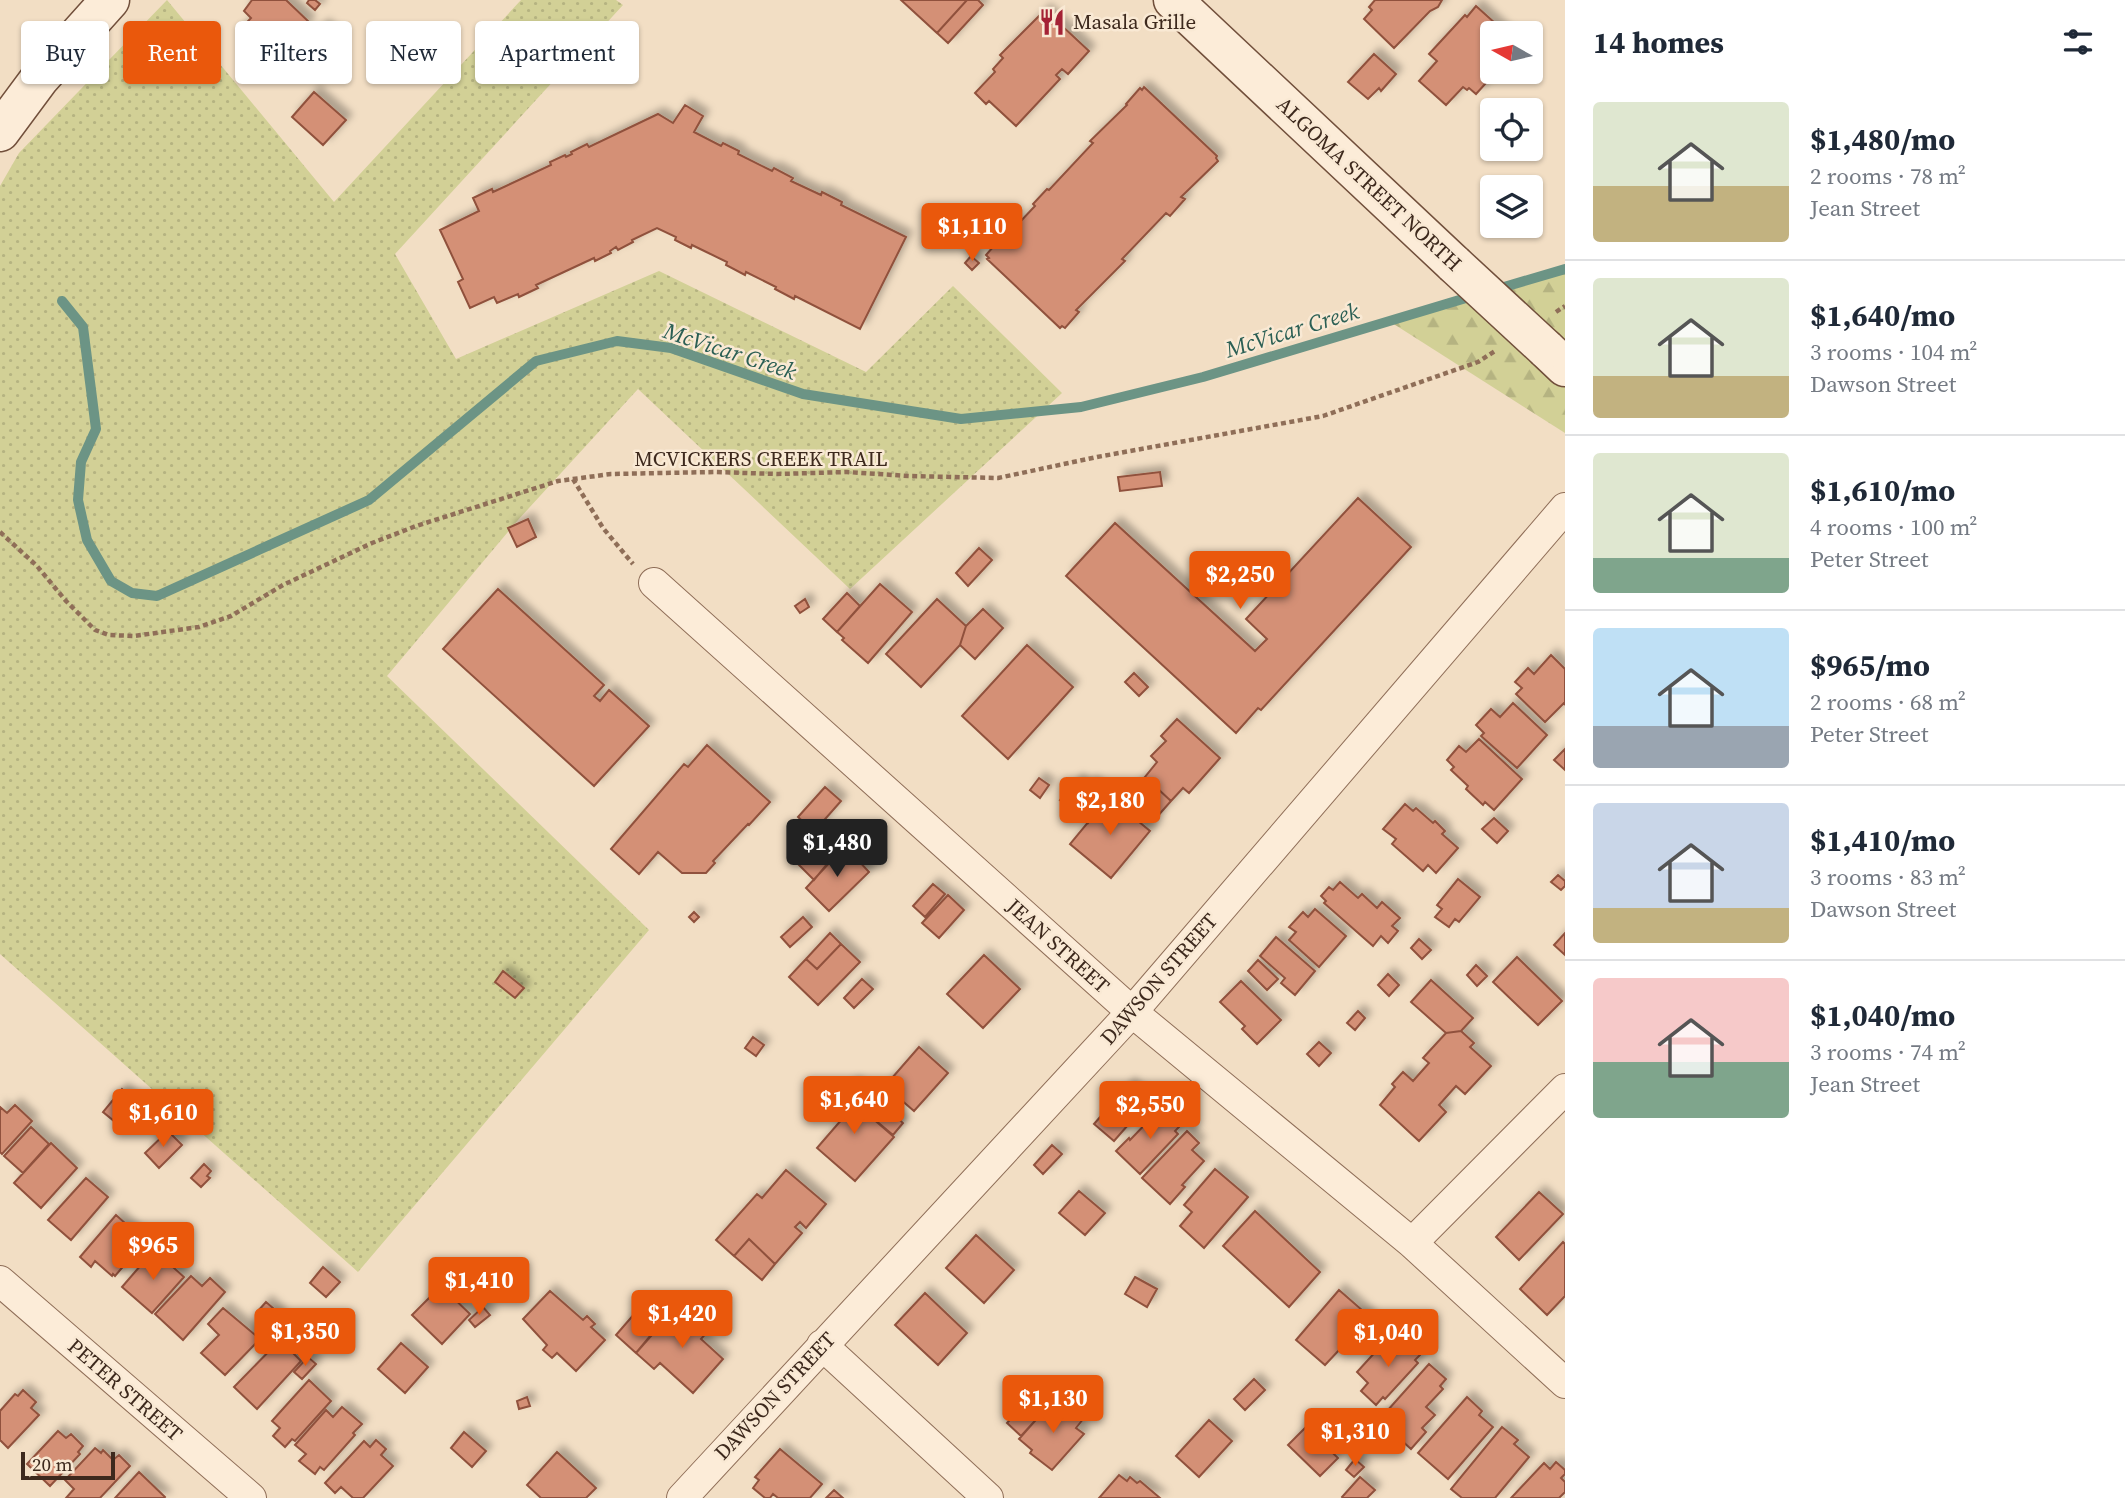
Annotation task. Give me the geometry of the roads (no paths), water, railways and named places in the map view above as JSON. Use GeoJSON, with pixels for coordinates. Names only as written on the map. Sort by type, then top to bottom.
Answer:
{"type":"FeatureCollection","features":[{"type":"Feature","properties":{"kind":"street"},"geometry":{"type":"LineString","coordinates":[[0,132],[40,78],[110,0]]}},
{"type":"Feature","properties":{"kind":"street","name":"ALGOMA STREET NORTH"},"geometry":{"type":"LineString","coordinates":[[1173,0],[1443,253],[1555,343]]}},
{"type":"Feature","properties":{"kind":"street","name":"DAWSON STREET"},"geometry":{"type":"LineString","coordinates":[[682,1498],[1132,1012],[1565,508]]}},
{"type":"Feature","properties":{"kind":"street","name":"JEAN STREET"},"geometry":{"type":"LineString","coordinates":[[654,583],[1132,1012],[1412,1244],[1565,1383]]}},
{"type":"Feature","properties":{"kind":"street"},"geometry":{"type":"LineString","coordinates":[[1412,1244],[1565,1089]]}},
{"type":"Feature","properties":{"kind":"street","name":"PETER STREET"},"geometry":{"type":"LineString","coordinates":[[0,1281],[251,1498]]}},
{"type":"Feature","properties":{"kind":"street"},"geometry":{"type":"LineString","coordinates":[[822,1345],[988,1498]]}},
{"type":"Feature","properties":{"kind":"waterway","name":"McVicar Creek"},"geometry":{"type":"LineString","coordinates":[[1494,290],[1565,269]]}},
{"type":"Feature","properties":{"kind":"waterway","name":"McVicar Creek"},"geometry":{"type":"LineString","coordinates":[[62,301],[83,327],[96,429],[81,462],[78,500],[87,540],[111,581],[132,593],[157,596],[369,500],[536,361],[617,341],[671,348],[803,394],[961,419],[1081,407],[1203,377],[1476,295]]}},
{"type":"Feature","properties":{"kind":"place","name":"Masala Grille"},"geometry":{"type":"Point","coordinates":[1052,22]}}]}
